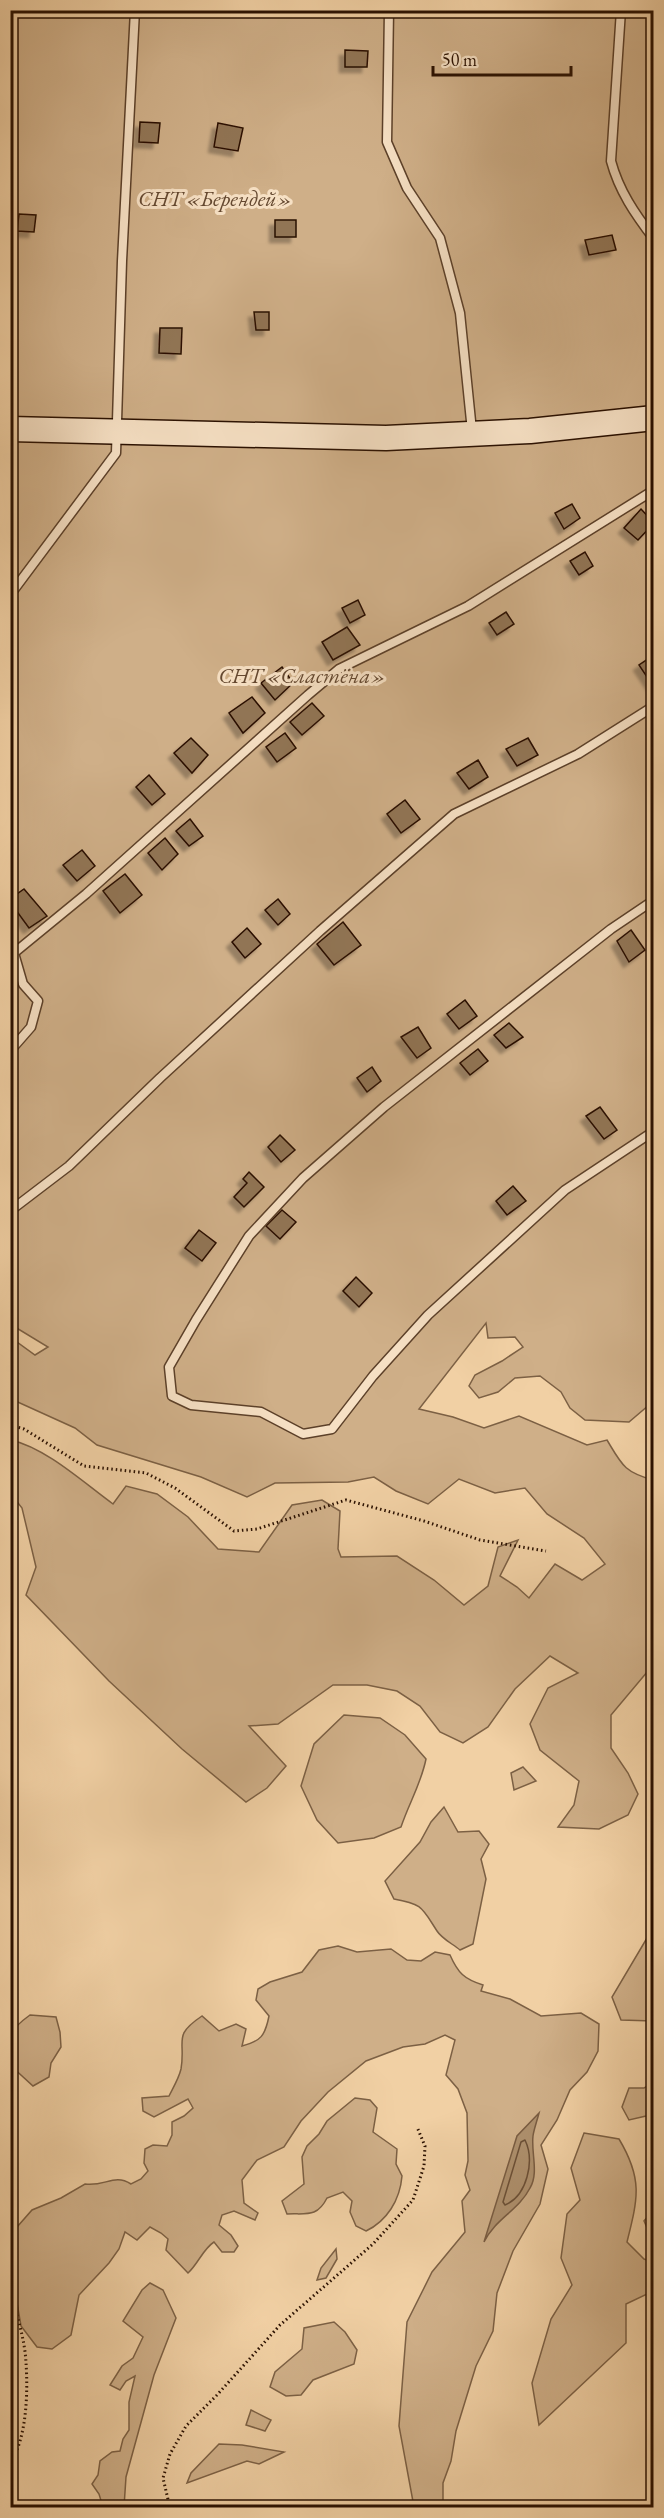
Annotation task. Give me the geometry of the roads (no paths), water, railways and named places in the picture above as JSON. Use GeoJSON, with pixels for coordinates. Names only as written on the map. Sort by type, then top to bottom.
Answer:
{"type":"FeatureCollection","features":[{"type":"Feature","properties":{"kind":"street"},"geometry":{"type":"LineString","coordinates":[[10,429],[386,438],[530,431],[654,417]]}},
{"type":"Feature","properties":{"kind":"lane"},"geometry":{"type":"LineString","coordinates":[[10,595],[116,453],[122,261],[135,10]]}},
{"type":"Feature","properties":{"kind":"lane"},"geometry":{"type":"LineString","coordinates":[[388,10],[387,142],[407,188],[440,238],[460,313],[472,434]]}},
{"type":"Feature","properties":{"kind":"lane"},"geometry":{"type":"LineString","coordinates":[[621,10],[611,161],[617,182],[630,206],[654,239]]}},
{"type":"Feature","properties":{"kind":"lane"},"geometry":{"type":"LineString","coordinates":[[10,1051],[31,1027],[38,1002],[22,984],[14,953],[86,894],[308,695],[339,669],[468,606],[654,490]]}},
{"type":"Feature","properties":{"kind":"lane"},"geometry":{"type":"LineString","coordinates":[[10,1211],[69,1166],[303,946],[454,814],[578,754],[654,706]]}},
{"type":"Feature","properties":{"kind":"lane"},"geometry":{"type":"LineString","coordinates":[[654,900],[611,930],[384,1107],[303,1178],[249,1236],[196,1320],[169,1367],[172,1396],[191,1405],[261,1412],[303,1434],[332,1429],[373,1376],[428,1315],[565,1190],[654,1131]]}},
{"type":"Feature","properties":{"kind":"water"},"geometry":{"type":"Polygon","coordinates":[[[539,2113],[533,2136],[533,2182],[525,2196],[494,2227],[484,2242],[517,2136],[539,2113]]]}},
{"type":"Feature","properties":{"kind":"park label","name":"СНТ «Берендей»"},"geometry":{"type":"Point","coordinates":[215,198]}},
{"type":"Feature","properties":{"kind":"park label","name":"СНТ «Сластёна»"},"geometry":{"type":"Point","coordinates":[302,675]}}]}
